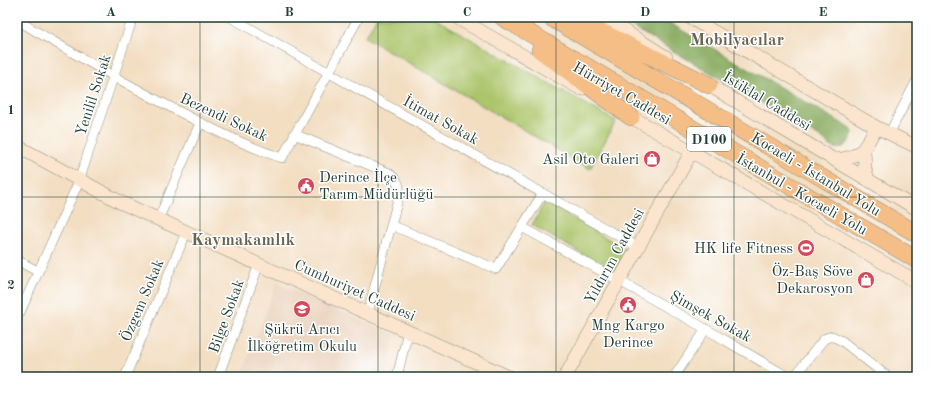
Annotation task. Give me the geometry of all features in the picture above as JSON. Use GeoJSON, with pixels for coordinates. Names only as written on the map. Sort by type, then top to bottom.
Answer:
{"type":"FeatureCollection","features":[{"type":"Feature","properties":{"kind":"highway"},"geometry":{"type":"LineString","coordinates":[[497,17],[631,117]]}},
{"type":"Feature","properties":{"kind":"highway","name":"İstanbul - Kocaeli Yolu"},"geometry":{"type":"LineString","coordinates":[[502,17],[917,260]]}},
{"type":"Feature","properties":{"kind":"highway","name":"Kocaeli - İstanbul Yolu"},"geometry":{"type":"LineString","coordinates":[[550,17],[917,234]]}},
{"type":"Feature","properties":{"kind":"highway"},"geometry":{"type":"LineString","coordinates":[[571,17],[709,85]]}},
{"type":"Feature","properties":{"kind":"main road","name":"Hürriyet Caddesi"},"geometry":{"type":"LineString","coordinates":[[456,17],[692,151],[917,282]]}},
{"type":"Feature","properties":{"kind":"main road","name":"İstiklal Caddesi"},"geometry":{"type":"LineString","coordinates":[[602,17],[709,85],[917,209]]}},
{"type":"Feature","properties":{"kind":"main road"},"geometry":{"type":"LineString","coordinates":[[689,17],[876,127],[917,147]]}},
{"type":"Feature","properties":{"kind":"main road"},"geometry":{"type":"LineString","coordinates":[[835,160],[857,155],[864,150],[876,127]]}},
{"type":"Feature","properties":{"kind":"main road","name":"Cumhuriyet Caddesi"},"geometry":{"type":"LineString","coordinates":[[17,146],[79,181],[158,220],[368,312],[509,377]]}},
{"type":"Feature","properties":{"kind":"main road"},"geometry":{"type":"LineString","coordinates":[[864,150],[865,169],[868,180]]}},
{"type":"Feature","properties":{"kind":"main road","name":"Yıldırım Caddesi"},"geometry":{"type":"LineString","coordinates":[[565,377],[692,151]]}},
{"type":"Feature","properties":{"kind":"street","name":"Yenilil Sokak"},"geometry":{"type":"LineString","coordinates":[[17,319],[37,271],[79,181],[133,17]]}},
{"type":"Feature","properties":{"kind":"street","name":"İtimat Sokak"},"geometry":{"type":"LineString","coordinates":[[230,17],[638,247]]}},
{"type":"Feature","properties":{"kind":"street","name":"Bezendi Sokak"},"geometry":{"type":"LineString","coordinates":[[17,20],[113,78],[200,123],[264,152],[282,158],[327,72],[359,17]]}},
{"type":"Feature","properties":{"kind":"street"},"geometry":{"type":"LineString","coordinates":[[889,134],[917,80]]}},
{"type":"Feature","properties":{"kind":"street"},"geometry":{"type":"LineString","coordinates":[[158,220],[200,123]]}},
{"type":"Feature","properties":{"kind":"street"},"geometry":{"type":"LineString","coordinates":[[294,134],[388,173],[394,177],[400,187],[368,312]]}},
{"type":"Feature","properties":{"kind":"street"},"geometry":{"type":"LineString","coordinates":[[391,225],[496,269],[543,193]]}},
{"type":"Feature","properties":{"kind":"street","name":"Şimşek Sokak"},"geometry":{"type":"LineString","coordinates":[[522,227],[706,329],[788,377]]}},
{"type":"Feature","properties":{"kind":"street","name":"Özgem Sokak"},"geometry":{"type":"LineString","coordinates":[[125,377],[186,233]]}},
{"type":"Feature","properties":{"kind":"street"},"geometry":{"type":"LineString","coordinates":[[17,260],[37,271]]}},
{"type":"Feature","properties":{"kind":"street","name":"Bilge Sokak"},"geometry":{"type":"LineString","coordinates":[[218,377],[259,264]]}},
{"type":"Feature","properties":{"kind":"street"},"geometry":{"type":"LineString","coordinates":[[674,377],[706,329]]}},
{"type":"Feature","properties":{"kind":"street"},"geometry":{"type":"LineString","coordinates":[[397,377],[408,331]]}},
{"type":"Feature","properties":{"kind":"street"},"geometry":{"type":"LineString","coordinates":[[794,377],[824,339],[832,336],[842,341],[888,377]]}},
{"type":"Feature","properties":{"kind":"shaded area","name":"Şükrü Arıcı İlköğretim Okulu"},"geometry":{"type":"Polygon","coordinates":[[[277,283],[395,335],[386,377],[241,377],[277,283]]]}},
{"type":"Feature","properties":{"kind":"green space"},"geometry":{"type":"Polygon","coordinates":[[[377,17],[432,17],[616,121],[590,169],[365,37],[377,17]]]}},
{"type":"Feature","properties":{"kind":"green space"},"geometry":{"type":"Polygon","coordinates":[[[615,17],[659,17],[850,128],[853,132],[851,139],[843,147],[836,148],[831,146],[820,137],[615,17]]]}},
{"type":"Feature","properties":{"kind":"green space"},"geometry":{"type":"Polygon","coordinates":[[[545,202],[627,250],[614,272],[532,225],[545,202]]]}},
{"type":"Feature","properties":{"kind":"place","name":"Asil Oto Galeri"},"geometry":{"type":"Point","coordinates":[652,159]}},
{"type":"Feature","properties":{"kind":"place","name":"Derince İlçe Tarım Müdürlüğü"},"geometry":{"type":"Point","coordinates":[306,186]}},
{"type":"Feature","properties":{"kind":"place","name":"HK life Fitness"},"geometry":{"type":"Point","coordinates":[806,248]}},
{"type":"Feature","properties":{"kind":"place","name":"Öz-Baş Söve Dekarosyon"},"geometry":{"type":"Point","coordinates":[866,280]}},
{"type":"Feature","properties":{"kind":"place","name":"Mng Kargo Derince"},"geometry":{"type":"Point","coordinates":[628,305]}},
{"type":"Feature","properties":{"kind":"place","name":"Şükrü Arıcı İlköğretim Okulu"},"geometry":{"type":"Point","coordinates":[302,309]}},
{"type":"Feature","properties":{"kind":"district","name":"Mobilyacılar"},"geometry":{"type":"Point","coordinates":[737,39]}},
{"type":"Feature","properties":{"kind":"district","name":"Kaymakamlık"},"geometry":{"type":"Point","coordinates":[243,239]}}]}
